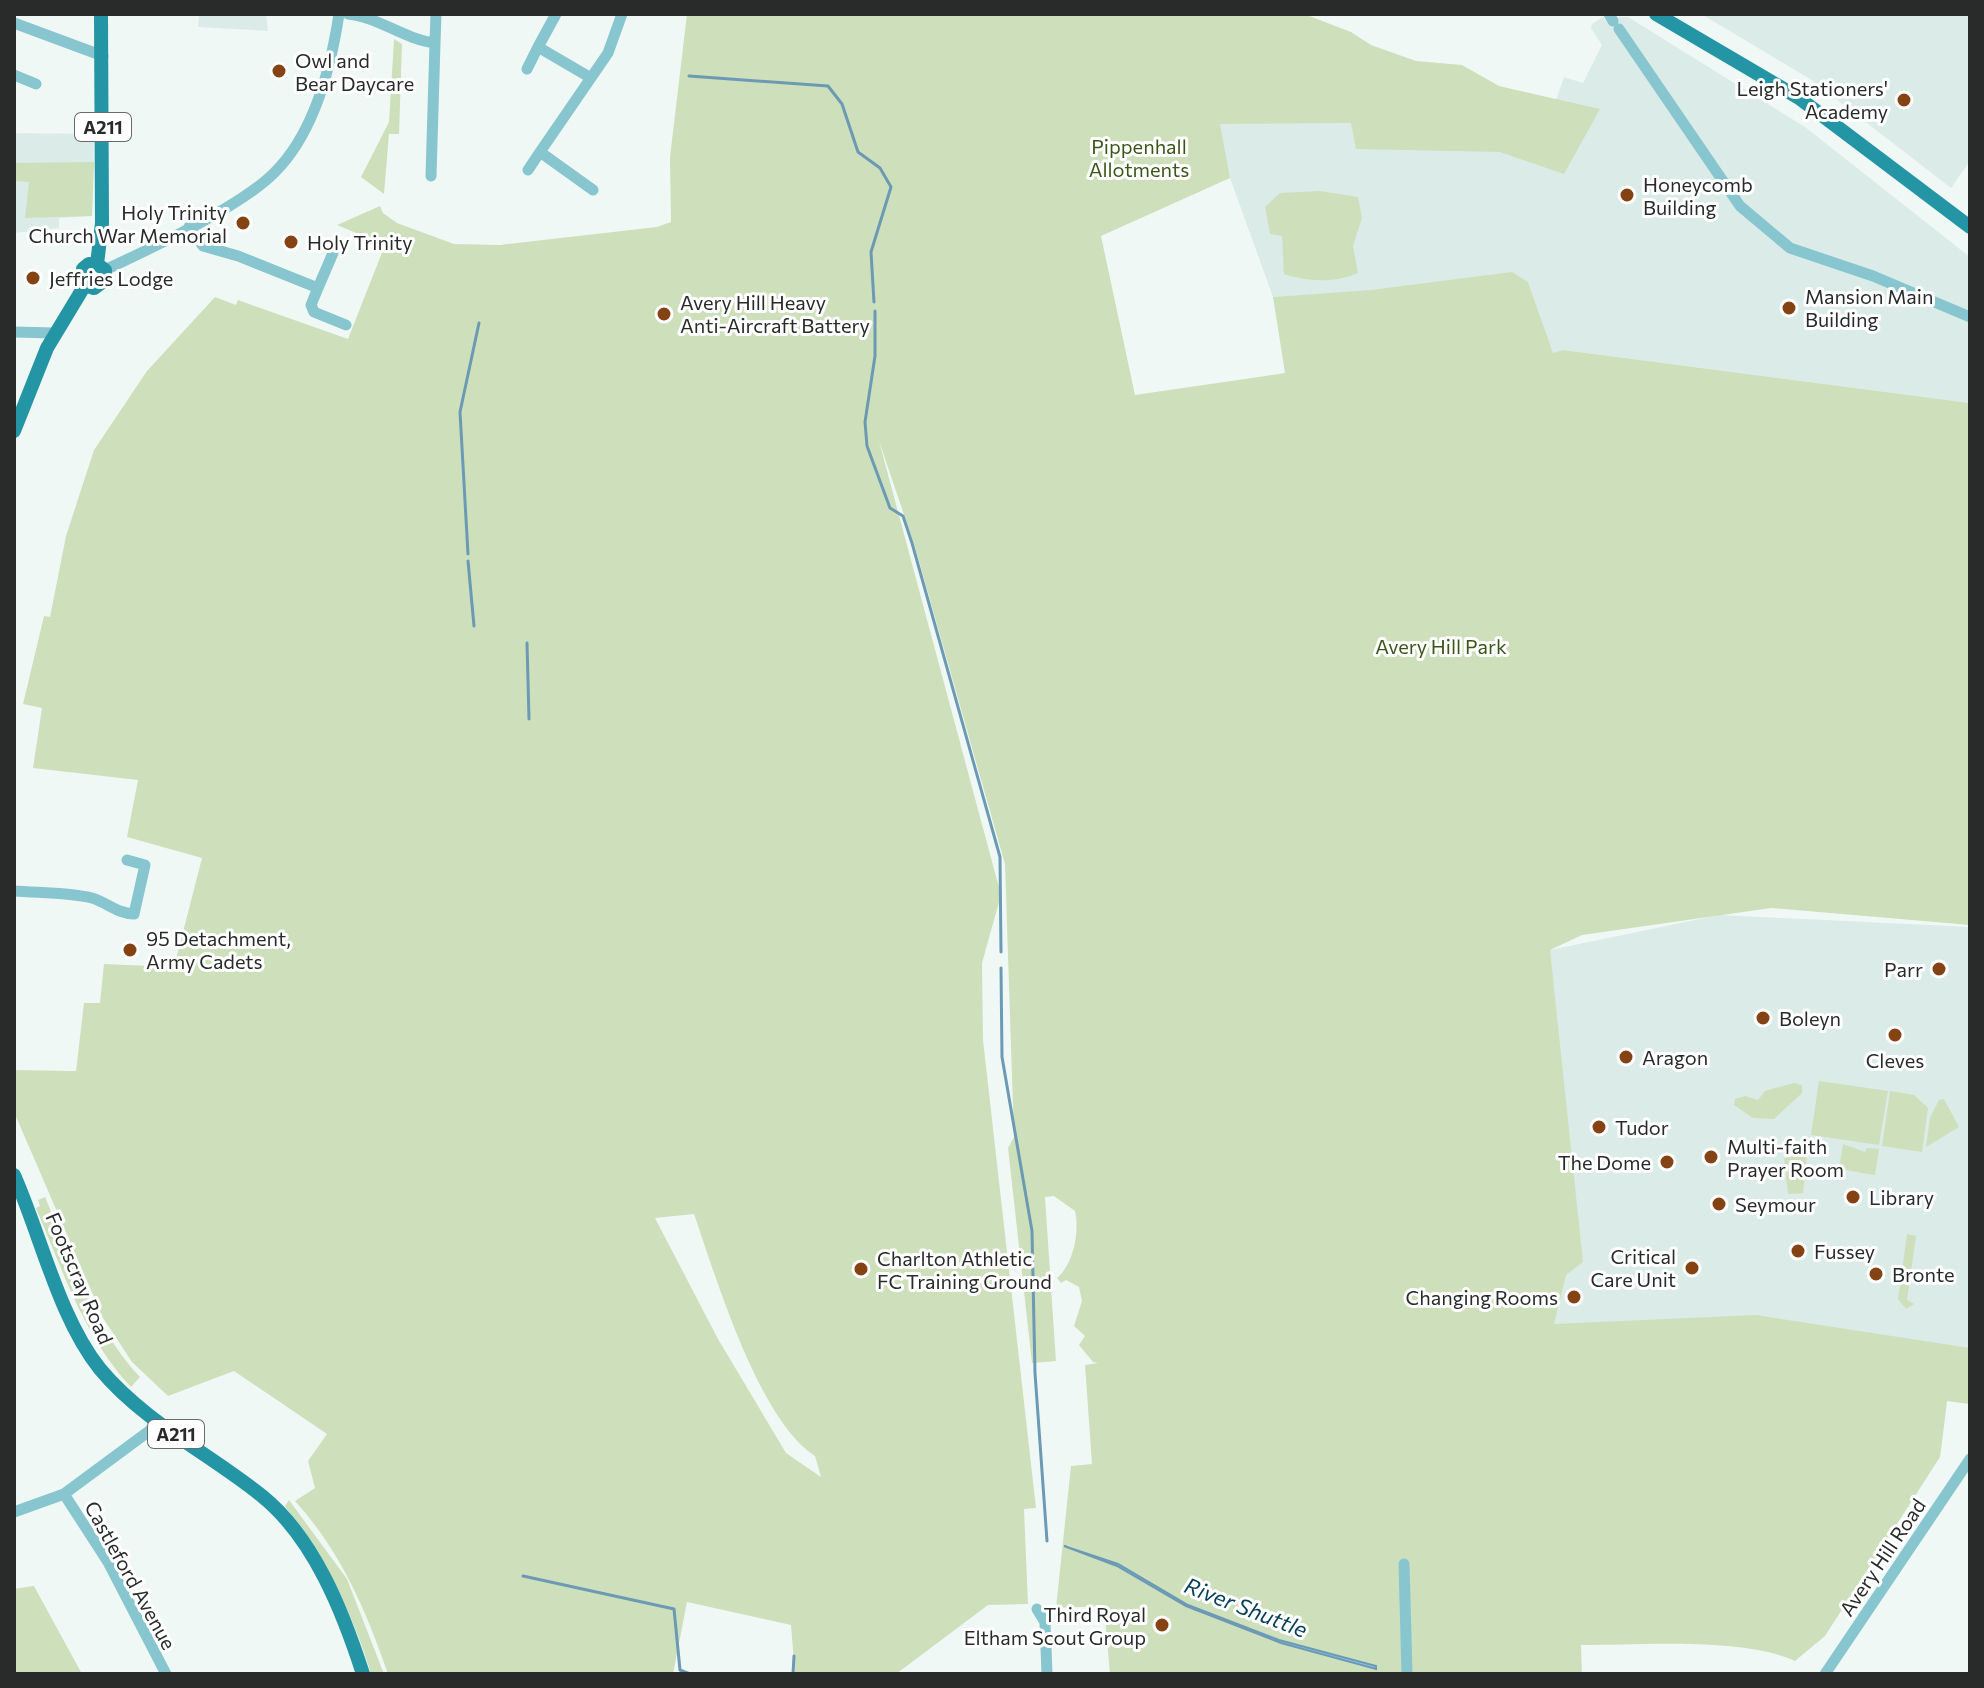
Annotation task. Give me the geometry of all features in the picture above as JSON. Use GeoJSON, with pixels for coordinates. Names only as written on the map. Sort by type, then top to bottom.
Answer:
{"type":"FeatureCollection","features":[{"type":"Feature","properties":{"kind":"main road","name":"A211"},"geometry":{"type":"LineString","coordinates":[[14,431],[54,333],[85,285],[81,278],[83,269],[101,267],[101,14]]}},
{"type":"Feature","properties":{"kind":"main road"},"geometry":{"type":"LineString","coordinates":[[1656,14],[1799,98],[1970,227]]}},
{"type":"Feature","properties":{"kind":"main road","name":"Footscray Road"},"geometry":{"type":"LineString","coordinates":[[14,1175],[84,1345],[114,1384],[160,1423],[261,1496],[290,1526],[329,1588],[363,1674]]}},
{"type":"Feature","properties":{"kind":"street"},"geometry":{"type":"LineString","coordinates":[[101,267],[189,227],[266,181],[285,160],[325,80],[339,14]]}},
{"type":"Feature","properties":{"kind":"street"},"geometry":{"type":"LineString","coordinates":[[348,14],[370,19],[401,35],[435,43]]}},
{"type":"Feature","properties":{"kind":"street"},"geometry":{"type":"LineString","coordinates":[[431,176],[436,14]]}},
{"type":"Feature","properties":{"kind":"street"},"geometry":{"type":"LineString","coordinates":[[527,69],[556,14]]}},
{"type":"Feature","properties":{"kind":"street"},"geometry":{"type":"LineString","coordinates":[[528,170],[608,53],[622,14]]}},
{"type":"Feature","properties":{"kind":"street"},"geometry":{"type":"LineString","coordinates":[[1614,22],[1740,206],[1790,248],[1873,276],[1970,317]]}},
{"type":"Feature","properties":{"kind":"street"},"geometry":{"type":"LineString","coordinates":[[14,23],[103,56]]}},
{"type":"Feature","properties":{"kind":"street"},"geometry":{"type":"LineString","coordinates":[[538,47],[591,78]]}},
{"type":"Feature","properties":{"kind":"street"},"geometry":{"type":"LineString","coordinates":[[14,75],[36,84]]}},
{"type":"Feature","properties":{"kind":"street"},"geometry":{"type":"LineString","coordinates":[[540,152],[593,190]]}},
{"type":"Feature","properties":{"kind":"street"},"geometry":{"type":"LineString","coordinates":[[189,227],[203,246],[238,256],[318,288]]}},
{"type":"Feature","properties":{"kind":"street"},"geometry":{"type":"LineString","coordinates":[[336,246],[311,305],[314,312],[346,325]]}},
{"type":"Feature","properties":{"kind":"street"},"geometry":{"type":"LineString","coordinates":[[14,332],[54,333]]}},
{"type":"Feature","properties":{"kind":"street"},"geometry":{"type":"LineString","coordinates":[[14,891],[80,896],[97,900],[119,913],[134,914],[145,865],[127,860]]}},
{"type":"Feature","properties":{"kind":"street"},"geometry":{"type":"LineString","coordinates":[[14,1512],[64,1494],[160,1423]]}},
{"type":"Feature","properties":{"kind":"street","name":"Avery Hill Road"},"geometry":{"type":"LineString","coordinates":[[1825,1674],[1969,1462]]}},
{"type":"Feature","properties":{"kind":"street","name":"Castleford Avenue"},"geometry":{"type":"LineString","coordinates":[[64,1494],[108,1562],[166,1674]]}},
{"type":"Feature","properties":{"kind":"street"},"geometry":{"type":"LineString","coordinates":[[1404,1564],[1407,1674]]}},
{"type":"Feature","properties":{"kind":"street"},"geometry":{"type":"LineString","coordinates":[[1037,1609],[1045,1622],[1047,1674]]}},
{"type":"Feature","properties":{"kind":"shaded area"},"geometry":{"type":"Polygon","coordinates":[[[199,14],[266,14],[268,31],[198,27],[199,14]]]}},
{"type":"Feature","properties":{"kind":"shaded area"},"geometry":{"type":"Polygon","coordinates":[[[1167,14],[1551,115],[1564,77],[1583,83],[1602,45],[1591,28],[1592,24],[1603,17],[1609,24],[1620,17],[1628,17],[1805,127],[1970,257],[1970,403],[1563,350],[1553,354],[1528,282],[1273,297],[1230,178],[1219,124],[1167,14]]]}},
{"type":"Feature","properties":{"kind":"shaded area","name":"Leigh Stationers' Academy"},"geometry":{"type":"Polygon","coordinates":[[[1701,14],[1970,14],[1970,161],[1951,188],[1810,79],[1701,14]]]}},
{"type":"Feature","properties":{"kind":"shaded area"},"geometry":{"type":"Polygon","coordinates":[[[14,133],[94,134],[92,216],[59,218],[59,228],[14,233],[14,133]]]}},
{"type":"Feature","properties":{"kind":"shaded area"},"geometry":{"type":"Polygon","coordinates":[[[1719,915],[1970,927],[1970,1404],[1947,1401],[1940,1457],[1554,1324],[1550,950],[1719,915]]]}},
{"type":"Feature","properties":{"kind":"green space"},"geometry":{"type":"Polygon","coordinates":[[[687,14],[1304,14],[1351,32],[1371,45],[1416,61],[1462,65],[1499,86],[1600,109],[1564,174],[1500,152],[1356,149],[1351,123],[1220,124],[1230,178],[1101,236],[1135,395],[1285,373],[1273,297],[1371,290],[1512,272],[1528,282],[1553,353],[1563,350],[1970,403],[1970,925],[1771,908],[1582,935],[1550,950],[1583,1262],[1566,1275],[1554,1324],[1756,1315],[1970,1348],[1970,1404],[1947,1401],[1940,1457],[1825,1636],[1795,1661],[1774,1653],[1720,1645],[1581,1645],[1582,1674],[1110,1674],[1104,1606],[1056,1608],[1071,1466],[1092,1464],[1085,1365],[1098,1363],[1093,1362],[1079,1345],[1085,1336],[1074,1326],[1082,1301],[1079,1287],[1066,1280],[1061,1283],[1057,1278],[1071,1257],[1076,1238],[1075,1211],[1054,1196],[1045,1197],[1056,1361],[1032,1363],[1008,1148],[1014,1137],[1005,864],[915,547],[879,441],[1001,895],[982,963],[983,1040],[1036,1508],[1024,1509],[1028,1604],[988,1605],[896,1674],[795,1674],[791,1625],[687,1602],[673,1674],[388,1674],[371,1627],[339,1561],[295,1501],[315,1488],[308,1461],[327,1434],[234,1371],[168,1396],[132,1362],[103,1318],[14,1112],[14,1070],[76,1071],[84,1003],[100,1003],[104,964],[174,967],[202,858],[127,837],[138,780],[33,768],[42,708],[23,704],[44,616],[50,617],[66,536],[94,450],[147,371],[215,297],[236,305],[238,300],[348,339],[385,245],[337,225],[380,206],[383,213],[397,223],[454,244],[500,245],[657,227],[671,222],[670,157],[687,14]],[[694,1214],[655,1218],[718,1339],[786,1453],[821,1477],[815,1456],[795,1438],[758,1381],[727,1309],[694,1214]]]}},
{"type":"Feature","properties":{"kind":"green space"},"geometry":{"type":"Polygon","coordinates":[[[394,39],[402,44],[399,134],[389,134],[384,194],[361,177],[389,122],[394,39]]]}},
{"type":"Feature","properties":{"kind":"green space"},"geometry":{"type":"Polygon","coordinates":[[[94,162],[92,216],[25,218],[29,182],[14,181],[14,163],[94,162]]]}},
{"type":"Feature","properties":{"kind":"green space"},"geometry":{"type":"Polygon","coordinates":[[[1320,191],[1358,197],[1362,218],[1353,246],[1358,273],[1322,280],[1284,274],[1282,236],[1270,234],[1265,207],[1280,193],[1320,191]]]}},
{"type":"Feature","properties":{"kind":"green space"},"geometry":{"type":"Polygon","coordinates":[[[1819,1081],[1888,1091],[1879,1145],[1811,1135],[1819,1081]]]}},
{"type":"Feature","properties":{"kind":"green space"},"geometry":{"type":"Polygon","coordinates":[[[1794,1083],[1802,1085],[1802,1093],[1774,1119],[1753,1118],[1734,1105],[1735,1099],[1745,1096],[1758,1100],[1765,1091],[1794,1083]]]}},
{"type":"Feature","properties":{"kind":"green space"},"geometry":{"type":"Polygon","coordinates":[[[1890,1091],[1914,1095],[1928,1108],[1922,1152],[1882,1146],[1890,1091]]]}},
{"type":"Feature","properties":{"kind":"green space"},"geometry":{"type":"Polygon","coordinates":[[[1944,1099],[1959,1127],[1926,1147],[1930,1118],[1939,1100],[1944,1099]]]}},
{"type":"Feature","properties":{"kind":"green space"},"geometry":{"type":"Polygon","coordinates":[[[1843,1144],[1865,1152],[1867,1148],[1879,1149],[1875,1175],[1839,1169],[1843,1144]]]}},
{"type":"Feature","properties":{"kind":"green space"},"geometry":{"type":"Polygon","coordinates":[[[1807,1155],[1803,1193],[1788,1194],[1784,1158],[1807,1155]]]}},
{"type":"Feature","properties":{"kind":"green space"},"geometry":{"type":"Polygon","coordinates":[[[45,1197],[96,1315],[140,1377],[131,1387],[100,1347],[76,1302],[36,1208],[40,1206],[38,1200],[45,1197]]]}},
{"type":"Feature","properties":{"kind":"green space"},"geometry":{"type":"Polygon","coordinates":[[[1907,1234],[1916,1236],[1907,1300],[1914,1304],[1906,1309],[1898,1299],[1907,1234]]]}},
{"type":"Feature","properties":{"kind":"green space"},"geometry":{"type":"Polygon","coordinates":[[[289,1500],[347,1579],[384,1674],[371,1674],[336,1586],[285,1506],[289,1500]]]}},
{"type":"Feature","properties":{"kind":"green space"},"geometry":{"type":"Polygon","coordinates":[[[34,1586],[82,1674],[14,1674],[14,1589],[34,1586]]]}},
{"type":"Feature","properties":{"kind":"water","name":"River Shuttle"},"geometry":{"type":"Polygon","coordinates":[[[1064,1546],[1118,1564],[1188,1605],[1279,1640],[1376,1666],[1376,1669],[1281,1643],[1186,1606],[1117,1566],[1064,1546]]]}},
{"type":"Feature","properties":{"kind":"waterway"},"geometry":{"type":"LineString","coordinates":[[689,76],[828,86],[842,104],[858,152],[880,168],[891,187],[871,252],[874,302]]}},
{"type":"Feature","properties":{"kind":"waterway"},"geometry":{"type":"LineString","coordinates":[[875,311],[875,356],[865,422],[867,446],[890,508],[903,516],[912,543],[1000,857],[1001,952]]}},
{"type":"Feature","properties":{"kind":"waterway","name":"River Shuttle"},"geometry":{"type":"LineString","coordinates":[[468,554],[460,412],[479,323]]}},
{"type":"Feature","properties":{"kind":"waterway","name":"River Shuttle"},"geometry":{"type":"LineString","coordinates":[[468,561],[474,626]]}},
{"type":"Feature","properties":{"kind":"waterway","name":"River Shuttle"},"geometry":{"type":"LineString","coordinates":[[527,643],[529,719]]}},
{"type":"Feature","properties":{"kind":"waterway"},"geometry":{"type":"LineString","coordinates":[[1001,968],[1002,1057],[1032,1231],[1035,1373],[1047,1541]]}},
{"type":"Feature","properties":{"kind":"waterway","name":"River Shuttle"},"geometry":{"type":"LineString","coordinates":[[523,1576],[674,1609],[680,1670],[690,1674]]}},
{"type":"Feature","properties":{"kind":"waterway","name":"River Shuttle"},"geometry":{"type":"LineString","coordinates":[[793,1674],[794,1656]]}},
{"type":"Feature","properties":{"kind":"place","name":"Owl and Bear Daycare"},"geometry":{"type":"Point","coordinates":[279,71]}},
{"type":"Feature","properties":{"kind":"place","name":"Leigh Stationers' Academy"},"geometry":{"type":"Point","coordinates":[1904,100]}},
{"type":"Feature","properties":{"kind":"place","name":"Honeycomb Building"},"geometry":{"type":"Point","coordinates":[1627,195]}},
{"type":"Feature","properties":{"kind":"place","name":"Holy Trinity Church War Memorial"},"geometry":{"type":"Point","coordinates":[243,223]}},
{"type":"Feature","properties":{"kind":"place","name":"Holy Trinity"},"geometry":{"type":"Point","coordinates":[291,242]}},
{"type":"Feature","properties":{"kind":"place","name":"Jeffries Lodge"},"geometry":{"type":"Point","coordinates":[33,278]}},
{"type":"Feature","properties":{"kind":"place","name":"Mansion Main Building"},"geometry":{"type":"Point","coordinates":[1789,308]}},
{"type":"Feature","properties":{"kind":"place","name":"Avery Hill Heavy Anti-Aircraft Battery"},"geometry":{"type":"Point","coordinates":[664,314]}},
{"type":"Feature","properties":{"kind":"place","name":"95 Detachment, Army Cadets"},"geometry":{"type":"Point","coordinates":[130,950]}},
{"type":"Feature","properties":{"kind":"place","name":"Parr"},"geometry":{"type":"Point","coordinates":[1939,969]}},
{"type":"Feature","properties":{"kind":"place","name":"Boleyn"},"geometry":{"type":"Point","coordinates":[1763,1018]}},
{"type":"Feature","properties":{"kind":"place","name":"Cleves"},"geometry":{"type":"Point","coordinates":[1895,1035]}},
{"type":"Feature","properties":{"kind":"place","name":"Aragon"},"geometry":{"type":"Point","coordinates":[1626,1057]}},
{"type":"Feature","properties":{"kind":"place","name":"Tudor"},"geometry":{"type":"Point","coordinates":[1599,1127]}},
{"type":"Feature","properties":{"kind":"place","name":"Multi-faith Prayer Room"},"geometry":{"type":"Point","coordinates":[1711,1157]}},
{"type":"Feature","properties":{"kind":"place","name":"The Dome"},"geometry":{"type":"Point","coordinates":[1667,1162]}},
{"type":"Feature","properties":{"kind":"place","name":"Library"},"geometry":{"type":"Point","coordinates":[1853,1197]}},
{"type":"Feature","properties":{"kind":"place","name":"Seymour"},"geometry":{"type":"Point","coordinates":[1719,1204]}},
{"type":"Feature","properties":{"kind":"place","name":"Fussey"},"geometry":{"type":"Point","coordinates":[1798,1251]}},
{"type":"Feature","properties":{"kind":"place","name":"Critical Care Unit"},"geometry":{"type":"Point","coordinates":[1692,1268]}},
{"type":"Feature","properties":{"kind":"place","name":"Charlton Athletic FC Training Ground"},"geometry":{"type":"Point","coordinates":[861,1269]}},
{"type":"Feature","properties":{"kind":"place","name":"Bronte"},"geometry":{"type":"Point","coordinates":[1876,1274]}},
{"type":"Feature","properties":{"kind":"place","name":"Changing Rooms"},"geometry":{"type":"Point","coordinates":[1574,1297]}},
{"type":"Feature","properties":{"kind":"place","name":"Third Royal Eltham Scout Group"},"geometry":{"type":"Point","coordinates":[1162,1625]}},
{"type":"Feature","properties":{"kind":"park label","name":"Pippenhall Allotments"},"geometry":{"type":"Point","coordinates":[1139,158]}},
{"type":"Feature","properties":{"kind":"park label","name":"Avery Hill Park"},"geometry":{"type":"Point","coordinates":[1441,646]}}]}
